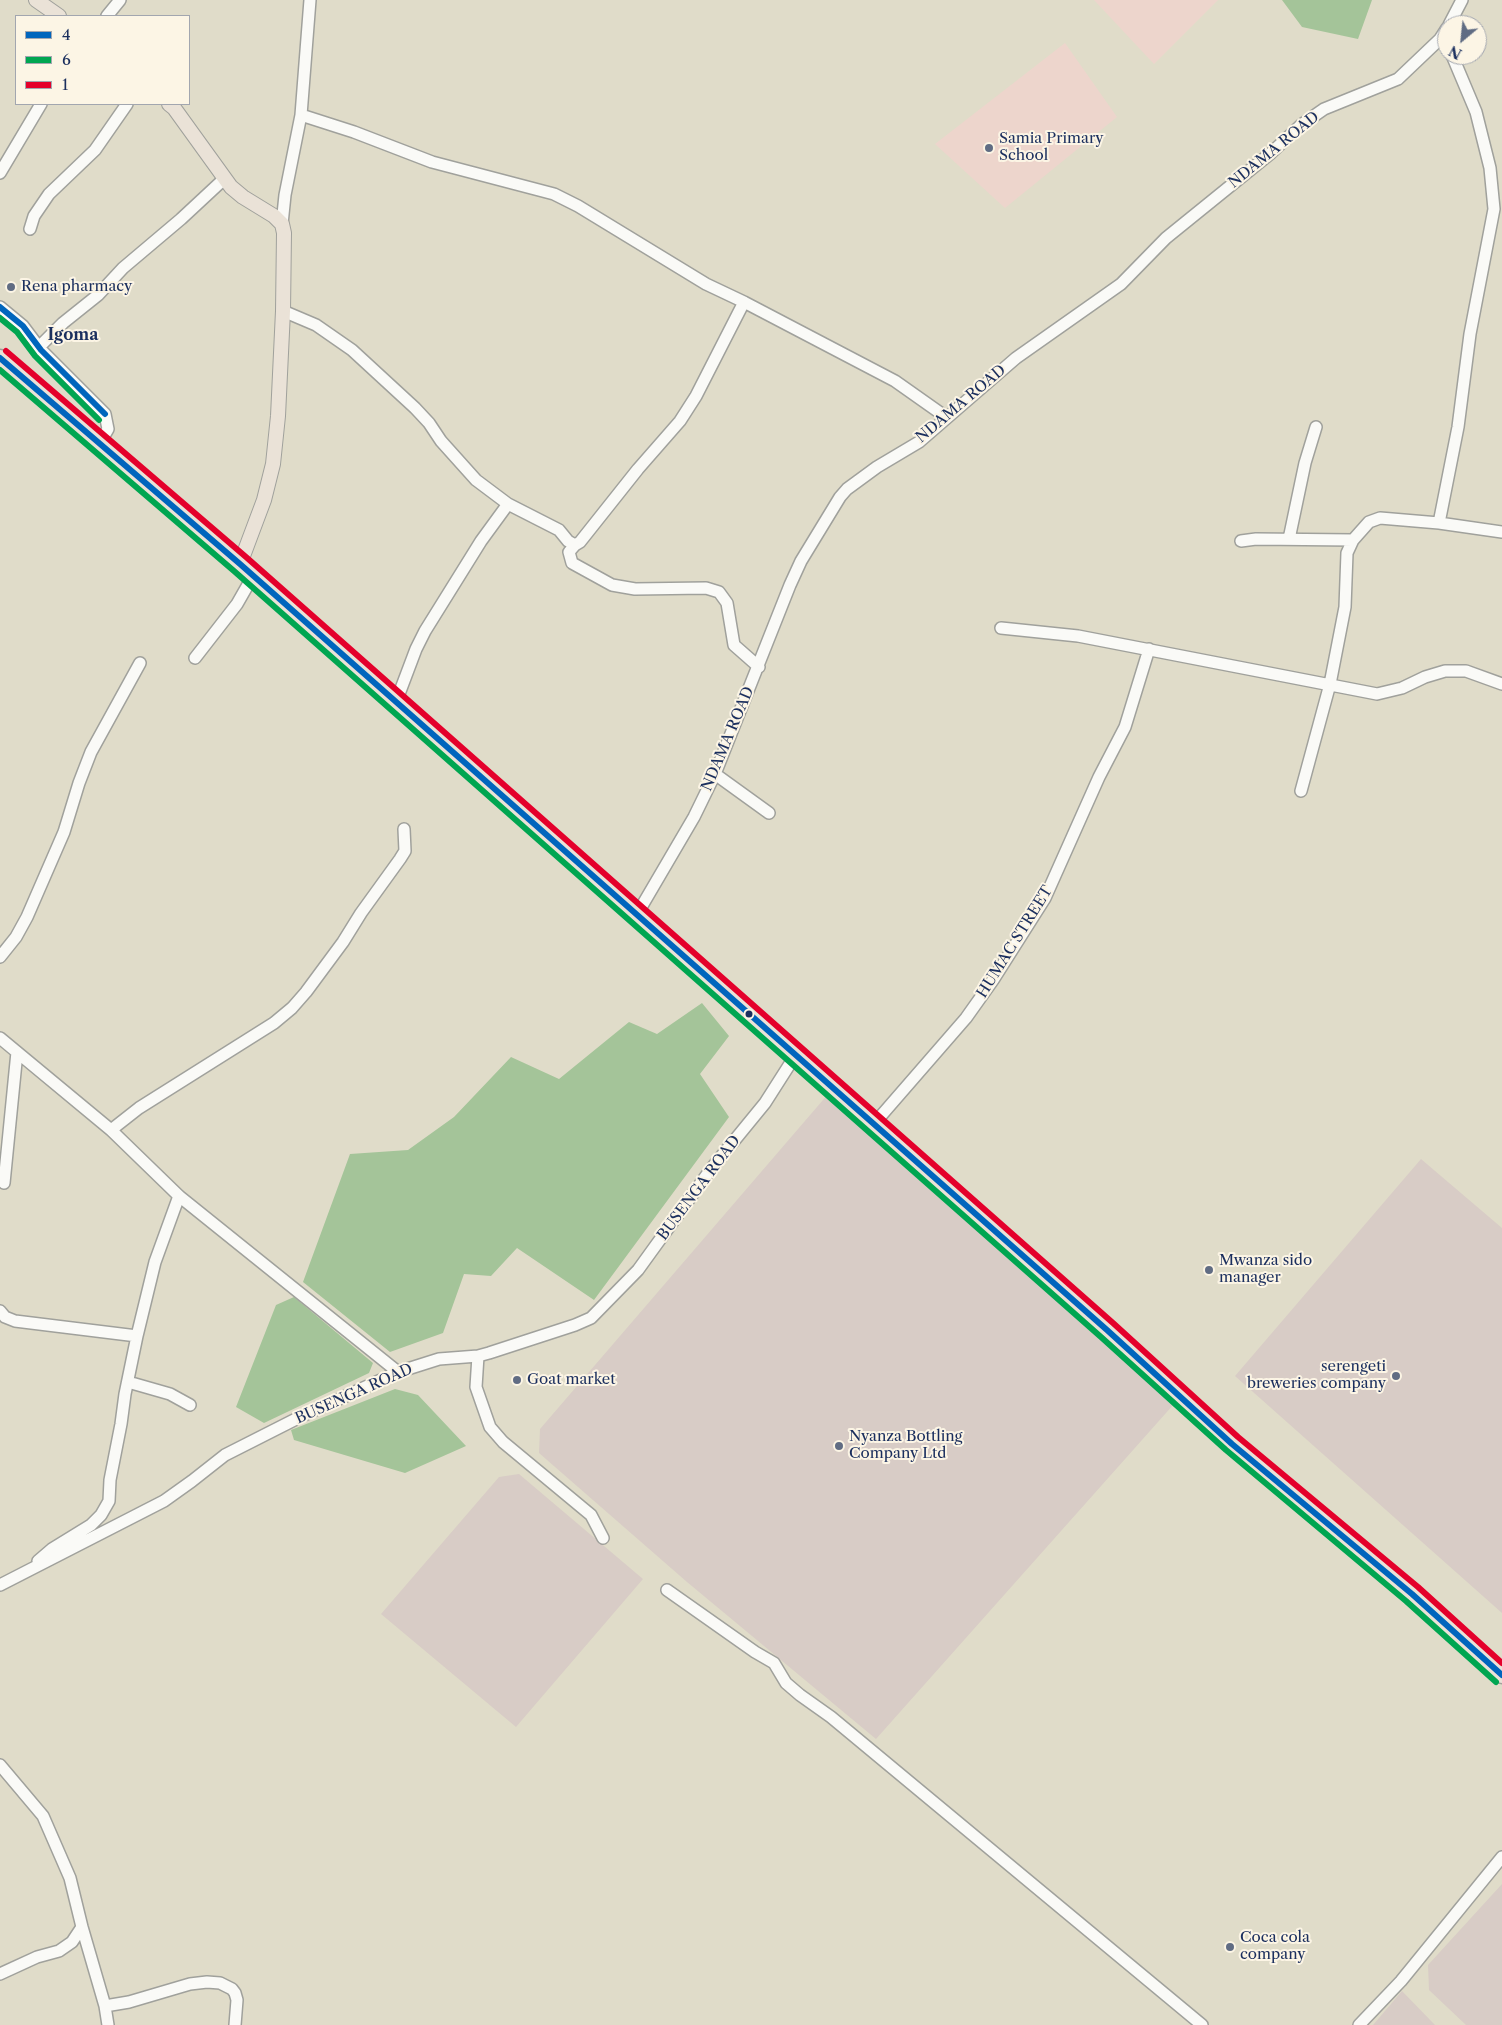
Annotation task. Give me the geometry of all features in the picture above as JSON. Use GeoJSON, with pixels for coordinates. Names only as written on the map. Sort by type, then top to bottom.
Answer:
{"type":"FeatureCollection","features":[{"type":"Feature","properties":{"kind":"highway"},"geometry":{"type":"LineString","coordinates":[[0,358],[240,564],[636,916],[1107,1330],[1236,1447],[1412,1594],[1502,1675]]}},
{"type":"Feature","properties":{"kind":"main road"},"geometry":{"type":"LineString","coordinates":[[36,0],[58,15]]}},
{"type":"Feature","properties":{"kind":"main road"},"geometry":{"type":"LineString","coordinates":[[170,105],[224,179],[243,197],[274,216],[282,224],[284,233],[283,311],[278,416],[273,464],[264,500],[240,564]]}},
{"type":"Feature","properties":{"kind":"street"},"geometry":{"type":"LineString","coordinates":[[108,15],[120,0]]}},
{"type":"Feature","properties":{"kind":"street"},"geometry":{"type":"LineString","coordinates":[[282,224],[285,196],[301,115],[310,0]]}},
{"type":"Feature","properties":{"kind":"street","name":"NDAMA ROAD"},"geometry":{"type":"LineString","coordinates":[[1454,15],[1462,0]]}},
{"type":"Feature","properties":{"kind":"street","name":"NDAMA ROAD"},"geometry":{"type":"LineString","coordinates":[[636,916],[694,817],[715,774],[801,561],[846,489],[919,442],[1016,358],[1121,284],[1166,238],[1271,153],[1301,125],[1324,109],[1398,79],[1437,49]]}},
{"type":"Feature","properties":{"kind":"street"},"geometry":{"type":"LineString","coordinates":[[1439,523],[1458,427],[1470,334],[1498,210],[1476,112],[1456,65]]}},
{"type":"Feature","properties":{"kind":"street"},"geometry":{"type":"LineString","coordinates":[[0,173],[40,105]]}},
{"type":"Feature","properties":{"kind":"street"},"geometry":{"type":"LineString","coordinates":[[30,229],[34,216],[50,194],[95,150],[126,105]]}},
{"type":"Feature","properties":{"kind":"street"},"geometry":{"type":"LineString","coordinates":[[301,115],[354,132],[432,162],[554,194],[578,206],[706,284],[894,381],[946,418]]}},
{"type":"Feature","properties":{"kind":"street"},"geometry":{"type":"LineString","coordinates":[[39,347],[63,323],[98,295],[123,268],[181,219],[224,179]]}},
{"type":"Feature","properties":{"kind":"street"},"geometry":{"type":"LineString","coordinates":[[744,302],[696,396],[680,421],[570,552],[572,563],[612,585],[634,589],[706,588],[719,592],[724,596],[727,603],[734,645],[758,667]]}},
{"type":"Feature","properties":{"kind":"street"},"geometry":{"type":"LineString","coordinates":[[0,307],[23,326],[39,347],[105,414],[108,429],[100,443]]}},
{"type":"Feature","properties":{"kind":"street"},"geometry":{"type":"LineString","coordinates":[[283,311],[316,325],[352,350],[415,408],[476,480],[508,504],[559,530],[568,541],[575,544]]}},
{"type":"Feature","properties":{"kind":"street"},"geometry":{"type":"LineString","coordinates":[[1289,539],[1305,463],[1316,427]]}},
{"type":"Feature","properties":{"kind":"street"},"geometry":{"type":"LineString","coordinates":[[396,702],[425,630],[481,541],[508,504]]}},
{"type":"Feature","properties":{"kind":"street"},"geometry":{"type":"LineString","coordinates":[[1301,791],[1330,684],[1345,606],[1348,553],[1353,540],[1370,522],[1380,518],[1439,523],[1502,532]]}},
{"type":"Feature","properties":{"kind":"street"},"geometry":{"type":"LineString","coordinates":[[1240,541],[1256,539],[1353,540]]}},
{"type":"Feature","properties":{"kind":"street"},"geometry":{"type":"LineString","coordinates":[[195,658],[237,604],[253,576]]}},
{"type":"Feature","properties":{"kind":"street"},"geometry":{"type":"LineString","coordinates":[[1001,628],[1078,636],[1377,694],[1402,688],[1444,671],[1466,671],[1502,684]]}},
{"type":"Feature","properties":{"kind":"street","name":"HUMAC STREET"},"geometry":{"type":"LineString","coordinates":[[873,1125],[966,1018],[994,980],[1046,898],[1099,777],[1125,727],[1149,649]]}},
{"type":"Feature","properties":{"kind":"street"},"geometry":{"type":"LineString","coordinates":[[0,957],[16,937],[27,917],[64,832],[79,783],[92,752],[140,663]]}},
{"type":"Feature","properties":{"kind":"street"},"geometry":{"type":"LineString","coordinates":[[715,774],[769,813]]}},
{"type":"Feature","properties":{"kind":"street"},"geometry":{"type":"LineString","coordinates":[[111,1130],[139,1108],[274,1023],[292,1008],[343,942],[366,905],[400,859],[405,851],[404,829]]}},
{"type":"Feature","properties":{"kind":"street"},"geometry":{"type":"LineString","coordinates":[[0,1038],[111,1130],[180,1196],[398,1372]]}},
{"type":"Feature","properties":{"kind":"street"},"geometry":{"type":"LineString","coordinates":[[4,1182],[17,1052]]}},
{"type":"Feature","properties":{"kind":"street","name":"BUSENGA ROAD"},"geometry":{"type":"LineString","coordinates":[[0,1585],[164,1501],[225,1455],[300,1417],[398,1372],[439,1359],[478,1356],[576,1325],[591,1318],[638,1270],[712,1169],[765,1103],[795,1056]]}},
{"type":"Feature","properties":{"kind":"street"},"geometry":{"type":"LineString","coordinates":[[30,1570],[52,1549],[91,1525],[101,1515],[109,1501],[110,1480],[137,1336],[155,1262],[180,1196]]}},
{"type":"Feature","properties":{"kind":"street"},"geometry":{"type":"LineString","coordinates":[[0,1311],[5,1317],[15,1321],[137,1336]]}},
{"type":"Feature","properties":{"kind":"street"},"geometry":{"type":"LineString","coordinates":[[478,1356],[476,1387],[490,1427],[503,1442],[591,1515],[603,1538]]}},
{"type":"Feature","properties":{"kind":"street"},"geometry":{"type":"LineString","coordinates":[[128,1382],[170,1394],[190,1405]]}},
{"type":"Feature","properties":{"kind":"street"},"geometry":{"type":"LineString","coordinates":[[667,1590],[774,1663],[786,1683],[800,1695],[831,1717],[1202,2025]]}},
{"type":"Feature","properties":{"kind":"street"},"geometry":{"type":"LineString","coordinates":[[0,1765],[43,1816],[70,1878],[105,2006],[108,2025]]}},
{"type":"Feature","properties":{"kind":"street"},"geometry":{"type":"LineString","coordinates":[[1359,2025],[1401,1981],[1502,1857]]}},
{"type":"Feature","properties":{"kind":"street"},"geometry":{"type":"LineString","coordinates":[[1,1972],[37,1957],[59,1951],[72,1942],[82,1927]]}},
{"type":"Feature","properties":{"kind":"street"},"geometry":{"type":"LineString","coordinates":[[105,2006],[129,2002],[190,1984],[220,1983],[230,1987],[235,1993],[237,2000],[234,2025]]}},
{"type":"Feature","properties":{"kind":"shaded area"},"geometry":{"type":"Polygon","coordinates":[[[1094,0],[1218,0],[1154,64],[1094,0]]]}},
{"type":"Feature","properties":{"kind":"shaded area"},"geometry":{"type":"Polygon","coordinates":[[[1065,43],[1117,117],[1005,208],[935,144],[1065,43]]]}},
{"type":"Feature","properties":{"kind":"shaded area"},"geometry":{"type":"Polygon","coordinates":[[[829,1093],[1174,1404],[876,1739],[687,1582],[539,1453],[540,1429],[829,1093]]]}},
{"type":"Feature","properties":{"kind":"shaded area"},"geometry":{"type":"Polygon","coordinates":[[[1421,1159],[1502,1228],[1502,1613],[1235,1376],[1421,1159]]]}},
{"type":"Feature","properties":{"kind":"shaded area"},"geometry":{"type":"Polygon","coordinates":[[[519,1474],[643,1579],[516,1727],[381,1614],[499,1477],[519,1474]]]}},
{"type":"Feature","properties":{"kind":"shaded area"},"geometry":{"type":"Polygon","coordinates":[[[1502,1884],[1502,2025],[1466,2025],[1429,1990],[1428,1965],[1502,1884]]]}},
{"type":"Feature","properties":{"kind":"shaded area"},"geometry":{"type":"Polygon","coordinates":[[[1402,1991],[1435,2025],[1373,2025],[1402,1991]]]}},
{"type":"Feature","properties":{"kind":"green space"},"geometry":{"type":"Polygon","coordinates":[[[1282,0],[1372,0],[1358,39],[1302,27],[1282,0]]]}},
{"type":"Feature","properties":{"kind":"green space"},"geometry":{"type":"Polygon","coordinates":[[[702,1003],[729,1036],[700,1074],[729,1117],[594,1300],[517,1248],[491,1276],[464,1274],[443,1333],[390,1352],[303,1282],[350,1154],[408,1150],[454,1117],[511,1057],[559,1079],[629,1022],[657,1034],[702,1003]]]}},
{"type":"Feature","properties":{"kind":"green space"},"geometry":{"type":"Polygon","coordinates":[[[294,1297],[373,1363],[369,1373],[264,1423],[236,1407],[276,1305],[294,1297]]]}},
{"type":"Feature","properties":{"kind":"green space"},"geometry":{"type":"Polygon","coordinates":[[[395,1389],[418,1395],[466,1446],[405,1473],[294,1440],[291,1430],[395,1389]]]}},
{"type":"Feature","properties":{"kind":"transit line","name":"4"},"geometry":{"type":"LineString","coordinates":[[0,307],[23,326],[41,350],[105,414]]}},
{"type":"Feature","properties":{"kind":"transit line","name":"6"},"geometry":{"type":"LineString","coordinates":[[0,318],[17,332],[35,356],[99,420]]}},
{"type":"Feature","properties":{"kind":"transit line","name":"1"},"geometry":{"type":"LineString","coordinates":[[6,351],[246,557],[1113,1323],[1238,1437],[1418,1587],[1502,1663]]}},
{"type":"Feature","properties":{"kind":"transit line","name":"4"},"geometry":{"type":"LineString","coordinates":[[0,358],[240,564],[1107,1330],[1232,1444],[1412,1594],[1502,1675]]}},
{"type":"Feature","properties":{"kind":"transit line","name":"6"},"geometry":{"type":"LineString","coordinates":[[0,370],[234,571],[1101,1337],[1226,1450],[1406,1601],[1496,1682]]}},
{"type":"Feature","properties":{"kind":"place","name":"Samia Primary School"},"geometry":{"type":"Point","coordinates":[989,148]}},
{"type":"Feature","properties":{"kind":"place","name":"Rena pharmacy"},"geometry":{"type":"Point","coordinates":[11,287]}},
{"type":"Feature","properties":{"kind":"place","name":"Mwanza sido manager"},"geometry":{"type":"Point","coordinates":[1209,1270]}},
{"type":"Feature","properties":{"kind":"place","name":"serengeti breweries company"},"geometry":{"type":"Point","coordinates":[1396,1376]}},
{"type":"Feature","properties":{"kind":"place","name":"Goat market"},"geometry":{"type":"Point","coordinates":[517,1380]}},
{"type":"Feature","properties":{"kind":"place","name":"Nyanza Bottling Company Ltd"},"geometry":{"type":"Point","coordinates":[839,1446]}},
{"type":"Feature","properties":{"kind":"place","name":"Coca cola company"},"geometry":{"type":"Point","coordinates":[1230,1947]}},
{"type":"Feature","properties":{"kind":"district","name":"Igoma"},"geometry":{"type":"Point","coordinates":[73,335]}}]}
